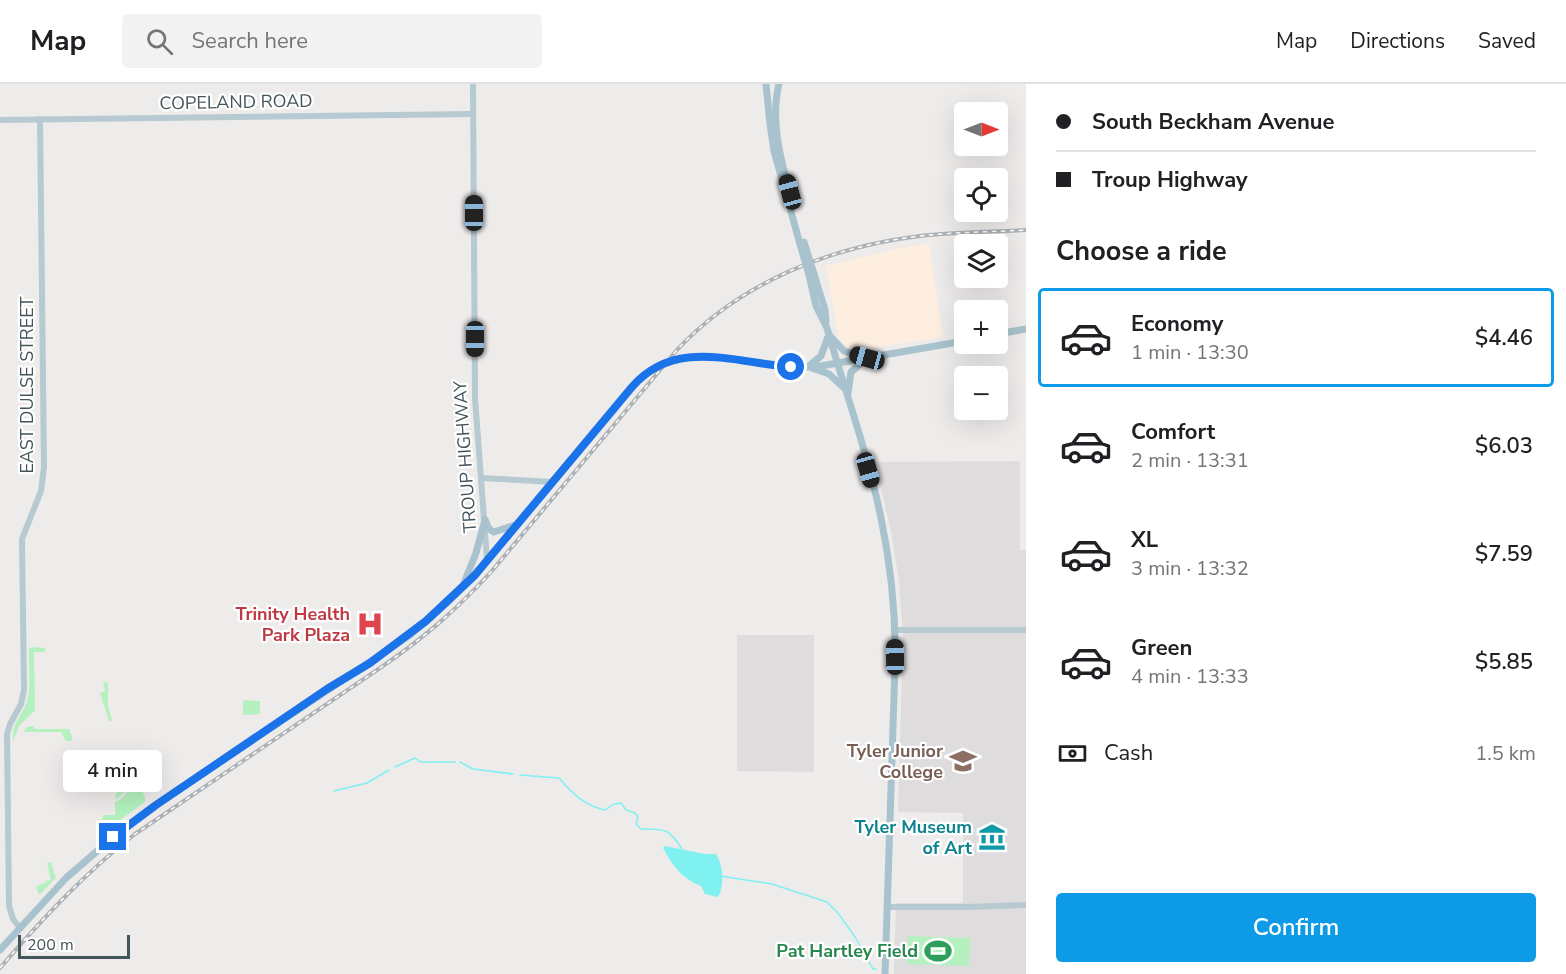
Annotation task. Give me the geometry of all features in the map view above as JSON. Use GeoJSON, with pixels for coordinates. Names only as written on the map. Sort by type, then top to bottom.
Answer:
{"type":"FeatureCollection","features":[{"type":"Feature","properties":{"kind":"main road"},"geometry":{"type":"LineString","coordinates":[[766,84],[774,151],[811,275],[825,310],[828,331],[881,518],[890,572],[895,665],[885,974]]}},
{"type":"Feature","properties":{"kind":"main road"},"geometry":{"type":"LineString","coordinates":[[779,84],[775,109],[776,129],[802,243]]}},
{"type":"Feature","properties":{"kind":"main road"},"geometry":{"type":"LineString","coordinates":[[1008,332],[1026,329]]}},
{"type":"Feature","properties":{"kind":"main road"},"geometry":{"type":"LineString","coordinates":[[828,331],[844,351],[867,358]]}},
{"type":"Feature","properties":{"kind":"main road"},"geometry":{"type":"LineString","coordinates":[[808,367],[821,356],[828,331]]}},
{"type":"Feature","properties":{"kind":"main road"},"geometry":{"type":"LineString","coordinates":[[0,950],[66,878],[124,829],[156,805],[402,640],[426,621],[475,575],[635,384],[660,364],[695,356],[808,367],[837,364],[954,342]]}},
{"type":"Feature","properties":{"kind":"main road"},"geometry":{"type":"LineString","coordinates":[[847,398],[851,372],[867,358]]}},
{"type":"Feature","properties":{"kind":"main road"},"geometry":{"type":"LineString","coordinates":[[808,367],[829,374],[845,389]]}},
{"type":"Feature","properties":{"kind":"main road"},"geometry":{"type":"LineString","coordinates":[[461,588],[476,553],[485,520]]}},
{"type":"Feature","properties":{"kind":"main road"},"geometry":{"type":"LineString","coordinates":[[485,520],[489,529],[494,532],[517,524]]}},
{"type":"Feature","properties":{"kind":"street","name":"TROUP HIGHWAY"},"geometry":{"type":"LineString","coordinates":[[473,84],[475,398],[487,560]]}},
{"type":"Feature","properties":{"kind":"street","name":"COPELAND ROAD"},"geometry":{"type":"LineString","coordinates":[[0,120],[473,114]]}},
{"type":"Feature","properties":{"kind":"street","name":"EAST DULSE STREET"},"geometry":{"type":"LineString","coordinates":[[20,928],[13,919],[9,906],[7,734],[21,704],[24,690],[22,539],[41,491],[44,467],[40,119]]}},
{"type":"Feature","properties":{"kind":"street"},"geometry":{"type":"LineString","coordinates":[[481,478],[553,482]]}},
{"type":"Feature","properties":{"kind":"street"},"geometry":{"type":"LineString","coordinates":[[894,630],[1026,630]]}},
{"type":"Feature","properties":{"kind":"street"},"geometry":{"type":"LineString","coordinates":[[887,907],[1026,905]]}},
{"type":"Feature","properties":{"kind":"shaded area"},"geometry":{"type":"Polygon","coordinates":[[[929,243],[943,337],[859,350],[844,345],[839,338],[826,266],[929,243]]]}},
{"type":"Feature","properties":{"kind":"shaded area","name":"Tyler Junior College"},"geometry":{"type":"Polygon","coordinates":[[[1020,461],[1020,550],[1026,550],[1026,974],[894,974],[896,903],[963,903],[963,813],[898,812],[903,636],[899,582],[892,536],[875,462],[1020,461]]]}},
{"type":"Feature","properties":{"kind":"shaded area"},"geometry":{"type":"Polygon","coordinates":[[[737,635],[814,635],[814,772],[737,771],[737,635]]]}},
{"type":"Feature","properties":{"kind":"green space"},"geometry":{"type":"Polygon","coordinates":[[[32,647],[45,648],[45,652],[34,652],[35,710],[19,726],[13,742],[14,729],[28,697],[29,649],[32,647]]]}},
{"type":"Feature","properties":{"kind":"green space"},"geometry":{"type":"Polygon","coordinates":[[[103,681],[108,683],[108,705],[112,721],[109,721],[100,693],[105,691],[103,681]]]}},
{"type":"Feature","properties":{"kind":"green space"},"geometry":{"type":"Polygon","coordinates":[[[243,700],[260,701],[260,714],[243,715],[243,700]]]}},
{"type":"Feature","properties":{"kind":"green space"},"geometry":{"type":"Polygon","coordinates":[[[34,726],[34,729],[69,729],[72,741],[66,741],[61,732],[23,732],[27,727],[34,726]]]}},
{"type":"Feature","properties":{"kind":"green space"},"geometry":{"type":"Polygon","coordinates":[[[120,769],[124,780],[130,779],[123,793],[116,800],[115,795],[121,789],[117,770],[120,769]]]}},
{"type":"Feature","properties":{"kind":"green space"},"geometry":{"type":"Polygon","coordinates":[[[133,779],[137,780],[145,802],[97,840],[97,823],[102,822],[103,815],[115,815],[115,802],[124,796],[133,779]]]}},
{"type":"Feature","properties":{"kind":"green space"},"geometry":{"type":"Polygon","coordinates":[[[51,862],[56,878],[39,895],[36,886],[51,880],[47,863],[51,862]]]}},
{"type":"Feature","properties":{"kind":"green space","name":"Pat Hartley Field"},"geometry":{"type":"Polygon","coordinates":[[[908,936],[970,938],[969,966],[907,964],[908,936]]]}},
{"type":"Feature","properties":{"kind":"water"},"geometry":{"type":"Polygon","coordinates":[[[665,846],[716,854],[722,875],[722,887],[718,897],[705,894],[701,886],[683,875],[666,854],[663,848],[665,846]]]}},
{"type":"Feature","properties":{"kind":"waterway"},"geometry":{"type":"LineString","coordinates":[[395,767],[415,758],[421,762],[455,762]]}},
{"type":"Feature","properties":{"kind":"waterway"},"geometry":{"type":"LineString","coordinates":[[460,762],[473,769],[513,774]]}},
{"type":"Feature","properties":{"kind":"waterway"},"geometry":{"type":"LineString","coordinates":[[334,791],[367,783],[389,770]]}},
{"type":"Feature","properties":{"kind":"waterway"},"geometry":{"type":"LineString","coordinates":[[520,775],[559,778],[579,798],[605,810],[614,804],[621,803],[626,810],[635,813],[638,817],[636,824],[641,829],[666,831],[682,849]]}},
{"type":"Feature","properties":{"kind":"waterway"},"geometry":{"type":"LineString","coordinates":[[720,876],[772,884],[827,902],[855,937],[873,969],[876,969]]}},
{"type":"Feature","properties":{"kind":"railway"},"geometry":{"type":"LineString","coordinates":[[0,968],[64,897],[135,834],[383,666],[453,611],[491,572],[676,351],[728,306],[788,272],[852,249],[920,236],[1026,230]]}},
{"type":"Feature","properties":{"kind":"place","name":"Trinity Health Park Plaza"},"geometry":{"type":"Point","coordinates":[370,624]}},
{"type":"Feature","properties":{"kind":"place","name":"Tyler Junior College"},"geometry":{"type":"Point","coordinates":[963,761]}},
{"type":"Feature","properties":{"kind":"place","name":"Tyler Museum of Art"},"geometry":{"type":"Point","coordinates":[992,837]}},
{"type":"Feature","properties":{"kind":"place","name":"Pat Hartley Field"},"geometry":{"type":"Point","coordinates":[938,951]}},
{"type":"Feature","properties":{"kind":"route"},"geometry":{"type":"LineString","coordinates":[[113,837],[156,805],[327,689],[370,663],[448,602],[475,575],[639,379],[660,364],[695,356],[791,367]]}}]}
